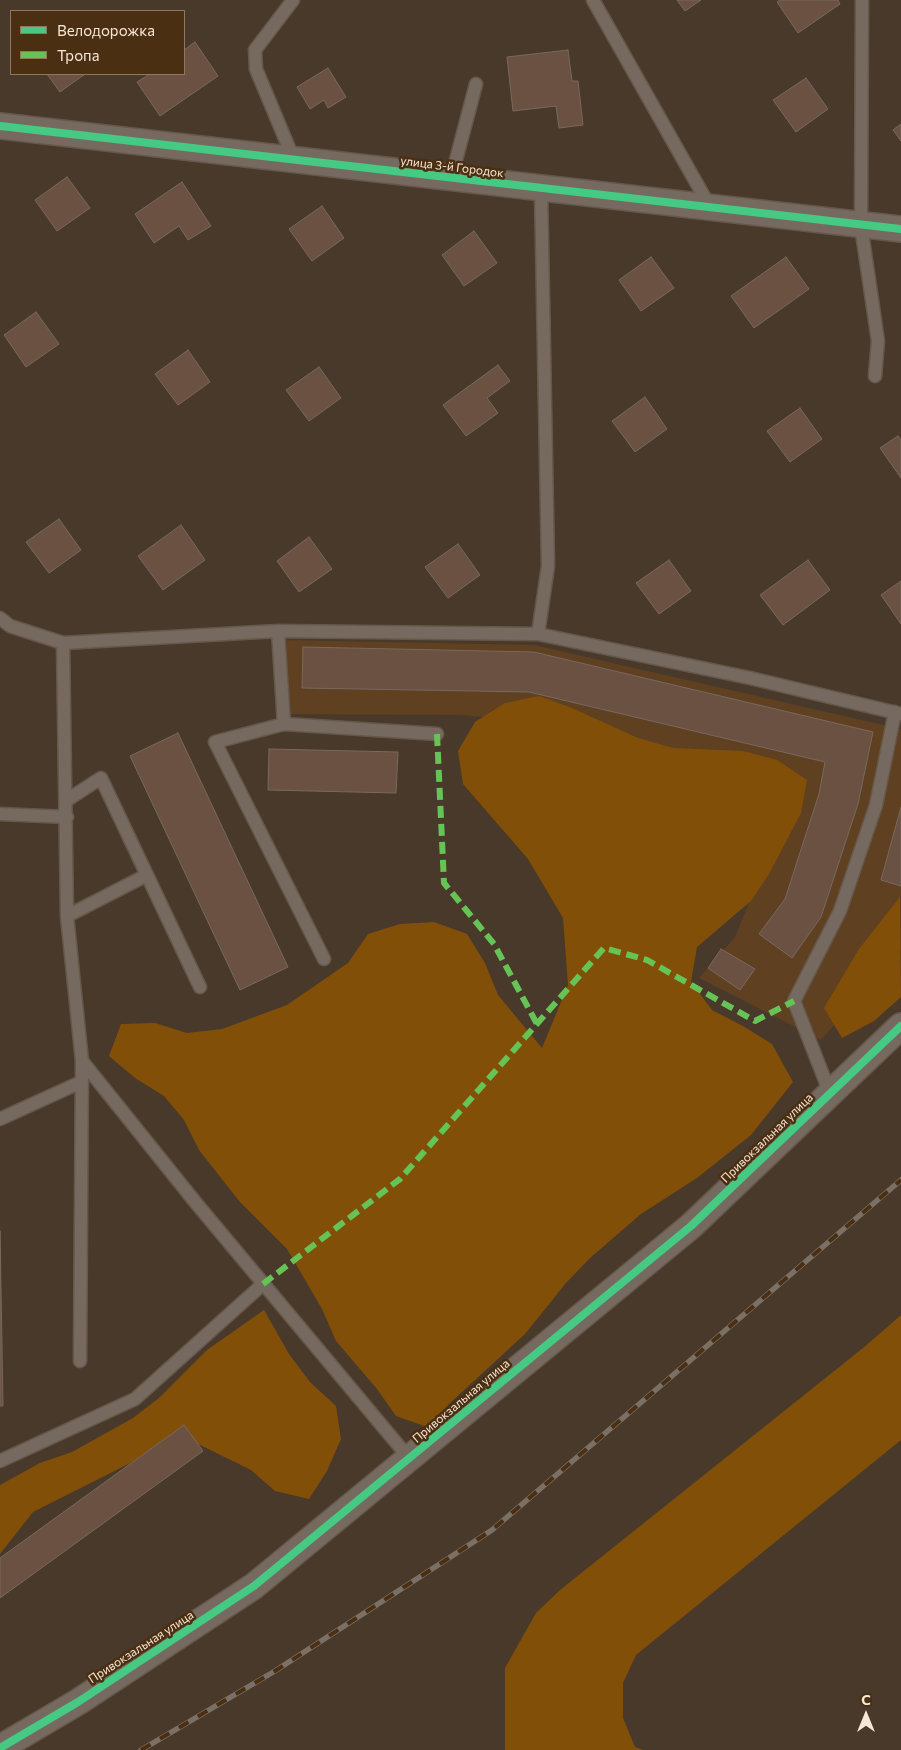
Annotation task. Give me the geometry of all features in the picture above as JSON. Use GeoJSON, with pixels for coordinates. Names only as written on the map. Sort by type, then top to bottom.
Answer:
{"type":"FeatureCollection","features":[{"type":"Feature","properties":{"kind":"street","name":"улица 3-й Городок"},"geometry":{"type":"LineString","coordinates":[[0,126],[711,209],[901,229]]}},
{"type":"Feature","properties":{"kind":"street","name":"Привокзальная улица"},"geometry":{"type":"LineString","coordinates":[[0,1748],[78,1702],[254,1586],[691,1226],[901,1026]]}},
{"type":"Feature","properties":{"kind":"lane"},"geometry":{"type":"LineString","coordinates":[[293,0],[255,50],[256,69],[294,160]]}},
{"type":"Feature","properties":{"kind":"lane"},"geometry":{"type":"LineString","coordinates":[[593,0],[711,209]]}},
{"type":"Feature","properties":{"kind":"lane"},"geometry":{"type":"LineString","coordinates":[[862,0],[861,226],[878,341],[875,376]]}},
{"type":"Feature","properties":{"kind":"lane"},"geometry":{"type":"LineString","coordinates":[[451,178],[476,84]]}},
{"type":"Feature","properties":{"kind":"lane"},"geometry":{"type":"LineString","coordinates":[[538,634],[548,566],[541,189]]}},
{"type":"Feature","properties":{"kind":"lane"},"geometry":{"type":"LineString","coordinates":[[0,618],[10,626],[63,643],[278,631],[538,634],[750,678],[898,713],[876,805],[840,911],[794,1001],[830,1093]]}},
{"type":"Feature","properties":{"kind":"lane"},"geometry":{"type":"LineString","coordinates":[[278,631],[284,724]]}},
{"type":"Feature","properties":{"kind":"lane"},"geometry":{"type":"LineString","coordinates":[[63,643],[67,916],[82,1061],[80,1361]]}},
{"type":"Feature","properties":{"kind":"lane"},"geometry":{"type":"LineString","coordinates":[[324,959],[215,742],[284,724],[437,734]]}},
{"type":"Feature","properties":{"kind":"lane"},"geometry":{"type":"LineString","coordinates":[[66,800],[101,778],[200,987]]}},
{"type":"Feature","properties":{"kind":"lane"},"geometry":{"type":"LineString","coordinates":[[0,814],[66,817]]}},
{"type":"Feature","properties":{"kind":"lane"},"geometry":{"type":"LineString","coordinates":[[67,916],[147,875]]}},
{"type":"Feature","properties":{"kind":"lane"},"geometry":{"type":"LineString","coordinates":[[82,1061],[263,1284],[409,1458]]}},
{"type":"Feature","properties":{"kind":"lane"},"geometry":{"type":"LineString","coordinates":[[0,1119],[81,1082]]}},
{"type":"Feature","properties":{"kind":"lane"},"geometry":{"type":"LineString","coordinates":[[0,1461],[135,1399],[263,1284]]}},
{"type":"Feature","properties":{"kind":"shaded area"},"geometry":{"type":"Polygon","coordinates":[[[286,640],[534,645],[901,729],[901,949],[821,1040],[699,978],[735,937],[795,789],[528,721],[461,715],[290,714],[286,640]]]}},
{"type":"Feature","properties":{"kind":"shaded area"},"geometry":{"type":"Polygon","coordinates":[[[539,696],[572,708],[638,738],[673,748],[743,751],[777,760],[807,780],[801,813],[769,874],[751,901],[697,947],[691,982],[712,1010],[772,1044],[793,1082],[751,1135],[697,1178],[641,1214],[590,1258],[566,1283],[525,1334],[450,1403],[427,1427],[396,1416],[377,1389],[336,1341],[322,1309],[287,1249],[240,1202],[199,1150],[184,1120],[164,1096],[135,1078],[109,1056],[121,1024],[155,1023],[187,1033],[222,1029],[287,1005],[348,963],[368,934],[400,924],[434,922],[467,934],[485,963],[498,995],[542,1048],[568,985],[563,918],[528,859],[463,784],[458,751],[475,722],[505,703],[539,696]]]}},
{"type":"Feature","properties":{"kind":"shaded area"},"geometry":{"type":"Polygon","coordinates":[[[900,897],[901,997],[874,1021],[842,1038],[824,1008],[859,949],[900,897]]]}},
{"type":"Feature","properties":{"kind":"shaded area"},"geometry":{"type":"Polygon","coordinates":[[[264,1310],[289,1354],[310,1382],[336,1406],[341,1439],[327,1471],[309,1499],[275,1491],[251,1470],[188,1439],[156,1450],[33,1512],[0,1554],[0,1485],[40,1463],[72,1452],[133,1418],[159,1398],[207,1350],[264,1310]]]}},
{"type":"Feature","properties":{"kind":"shaded area"},"geometry":{"type":"Polygon","coordinates":[[[901,1315],[901,1440],[636,1655],[623,1683],[623,1718],[635,1747],[643,1750],[505,1750],[505,1668],[536,1613],[560,1590],[863,1348],[901,1315]]]}},
{"type":"Feature","properties":{"kind":"building"},"geometry":{"type":"Polygon","coordinates":[[[677,0],[701,0],[685,11],[677,0]]]}},
{"type":"Feature","properties":{"kind":"building"},"geometry":{"type":"Polygon","coordinates":[[[780,0],[838,0],[840,4],[798,33],[777,2],[780,0]]]}},
{"type":"Feature","properties":{"kind":"building"},"geometry":{"type":"Polygon","coordinates":[[[195,42],[218,76],[160,116],[137,82],[148,75],[185,75],[185,49],[195,42]]]}},
{"type":"Feature","properties":{"kind":"building"},"geometry":{"type":"Polygon","coordinates":[[[568,50],[572,81],[578,81],[583,125],[559,128],[556,106],[513,111],[507,57],[568,50]]]}},
{"type":"Feature","properties":{"kind":"building"},"geometry":{"type":"Polygon","coordinates":[[[328,68],[346,97],[328,108],[324,100],[310,109],[297,87],[328,68]]]}},
{"type":"Feature","properties":{"kind":"building"},"geometry":{"type":"Polygon","coordinates":[[[48,75],[84,75],[60,92],[48,75]]]}},
{"type":"Feature","properties":{"kind":"building"},"geometry":{"type":"Polygon","coordinates":[[[806,78],[828,109],[796,132],[773,100],[806,78]]]}},
{"type":"Feature","properties":{"kind":"building"},"geometry":{"type":"Polygon","coordinates":[[[901,124],[901,141],[893,130],[901,124]]]}},
{"type":"Feature","properties":{"kind":"building"},"geometry":{"type":"Polygon","coordinates":[[[67,177],[90,208],[57,231],[35,200],[67,177]]]}},
{"type":"Feature","properties":{"kind":"building"},"geometry":{"type":"Polygon","coordinates":[[[182,182],[211,226],[188,240],[179,226],[154,243],[135,214],[182,182]]]}},
{"type":"Feature","properties":{"kind":"building"},"geometry":{"type":"Polygon","coordinates":[[[322,206],[344,238],[312,261],[289,229],[322,206]]]}},
{"type":"Feature","properties":{"kind":"building"},"geometry":{"type":"Polygon","coordinates":[[[474,231],[497,263],[464,286],[442,255],[474,231]]]}},
{"type":"Feature","properties":{"kind":"building"},"geometry":{"type":"Polygon","coordinates":[[[651,257],[674,288],[641,311],[619,280],[651,257]]]}},
{"type":"Feature","properties":{"kind":"building"},"geometry":{"type":"Polygon","coordinates":[[[786,257],[809,289],[754,328],[731,296],[786,257]]]}},
{"type":"Feature","properties":{"kind":"building"},"geometry":{"type":"Polygon","coordinates":[[[36,312],[59,344],[26,367],[4,335],[36,312]]]}},
{"type":"Feature","properties":{"kind":"building"},"geometry":{"type":"Polygon","coordinates":[[[188,350],[210,382],[178,405],[155,374],[188,350]]]}},
{"type":"Feature","properties":{"kind":"building"},"geometry":{"type":"Polygon","coordinates":[[[498,365],[510,381],[487,398],[498,413],[466,436],[443,405],[498,365]]]}},
{"type":"Feature","properties":{"kind":"building"},"geometry":{"type":"Polygon","coordinates":[[[319,367],[341,398],[309,421],[286,390],[319,367]]]}},
{"type":"Feature","properties":{"kind":"building"},"geometry":{"type":"Polygon","coordinates":[[[645,397],[667,429],[635,452],[612,421],[645,397]]]}},
{"type":"Feature","properties":{"kind":"building"},"geometry":{"type":"Polygon","coordinates":[[[800,408],[822,439],[790,462],[767,431],[800,408]]]}},
{"type":"Feature","properties":{"kind":"building"},"geometry":{"type":"Polygon","coordinates":[[[898,436],[901,440],[901,478],[880,448],[898,436]]]}},
{"type":"Feature","properties":{"kind":"building"},"geometry":{"type":"Polygon","coordinates":[[[59,519],[81,550],[49,573],[26,542],[59,519]]]}},
{"type":"Feature","properties":{"kind":"building"},"geometry":{"type":"Polygon","coordinates":[[[181,525],[205,560],[163,590],[138,556],[181,525]]]}},
{"type":"Feature","properties":{"kind":"building"},"geometry":{"type":"Polygon","coordinates":[[[309,537],[332,569],[299,592],[277,561],[309,537]]]}},
{"type":"Feature","properties":{"kind":"building"},"geometry":{"type":"Polygon","coordinates":[[[458,544],[480,575],[448,598],[425,567],[458,544]]]}},
{"type":"Feature","properties":{"kind":"building"},"geometry":{"type":"Polygon","coordinates":[[[669,560],[691,591],[659,614],[636,583],[669,560]]]}},
{"type":"Feature","properties":{"kind":"building"},"geometry":{"type":"Polygon","coordinates":[[[808,560],[830,590],[783,625],[760,595],[808,560]]]}},
{"type":"Feature","properties":{"kind":"building"},"geometry":{"type":"Polygon","coordinates":[[[901,581],[901,624],[881,595],[901,581]]]}},
{"type":"Feature","properties":{"kind":"building"},"geometry":{"type":"Polygon","coordinates":[[[303,647],[534,652],[873,732],[858,804],[821,917],[792,958],[759,934],[785,899],[819,794],[825,762],[529,692],[302,688],[303,647]]]}},
{"type":"Feature","properties":{"kind":"building"},"geometry":{"type":"Polygon","coordinates":[[[178,733],[288,967],[240,990],[130,756],[178,733]]]}},
{"type":"Feature","properties":{"kind":"building"},"geometry":{"type":"Polygon","coordinates":[[[269,749],[398,752],[396,793],[268,790],[269,749]]]}},
{"type":"Feature","properties":{"kind":"building"},"geometry":{"type":"Polygon","coordinates":[[[901,807],[901,886],[881,880],[901,807]]]}},
{"type":"Feature","properties":{"kind":"building"},"geometry":{"type":"Polygon","coordinates":[[[721,949],[755,969],[740,990],[708,968],[721,949]]]}},
{"type":"Feature","properties":{"kind":"building"},"geometry":{"type":"Polygon","coordinates":[[[0,1231],[3,1406],[0,1406],[0,1231]]]}},
{"type":"Feature","properties":{"kind":"building"},"geometry":{"type":"Polygon","coordinates":[[[184,1425],[203,1451],[0,1598],[0,1558],[184,1425]]]}},
{"type":"Feature","properties":{"kind":"railway"},"geometry":{"type":"LineString","coordinates":[[141,1750],[275,1671],[492,1530],[901,1180]]}},
{"type":"Feature","properties":{"kind":"marked path"},"geometry":{"type":"LineString","coordinates":[[437,734],[444,883],[494,944],[537,1024]]}},
{"type":"Feature","properties":{"kind":"marked path"},"geometry":{"type":"LineString","coordinates":[[263,1284],[400,1179],[604,948],[647,960],[755,1021],[794,1001]]}},
{"type":"Feature","properties":{"kind":"cycle path"},"geometry":{"type":"LineString","coordinates":[[0,126],[901,229]]}},
{"type":"Feature","properties":{"kind":"cycle path"},"geometry":{"type":"LineString","coordinates":[[0,1748],[78,1702],[254,1586],[691,1226],[901,1026]]}}]}
